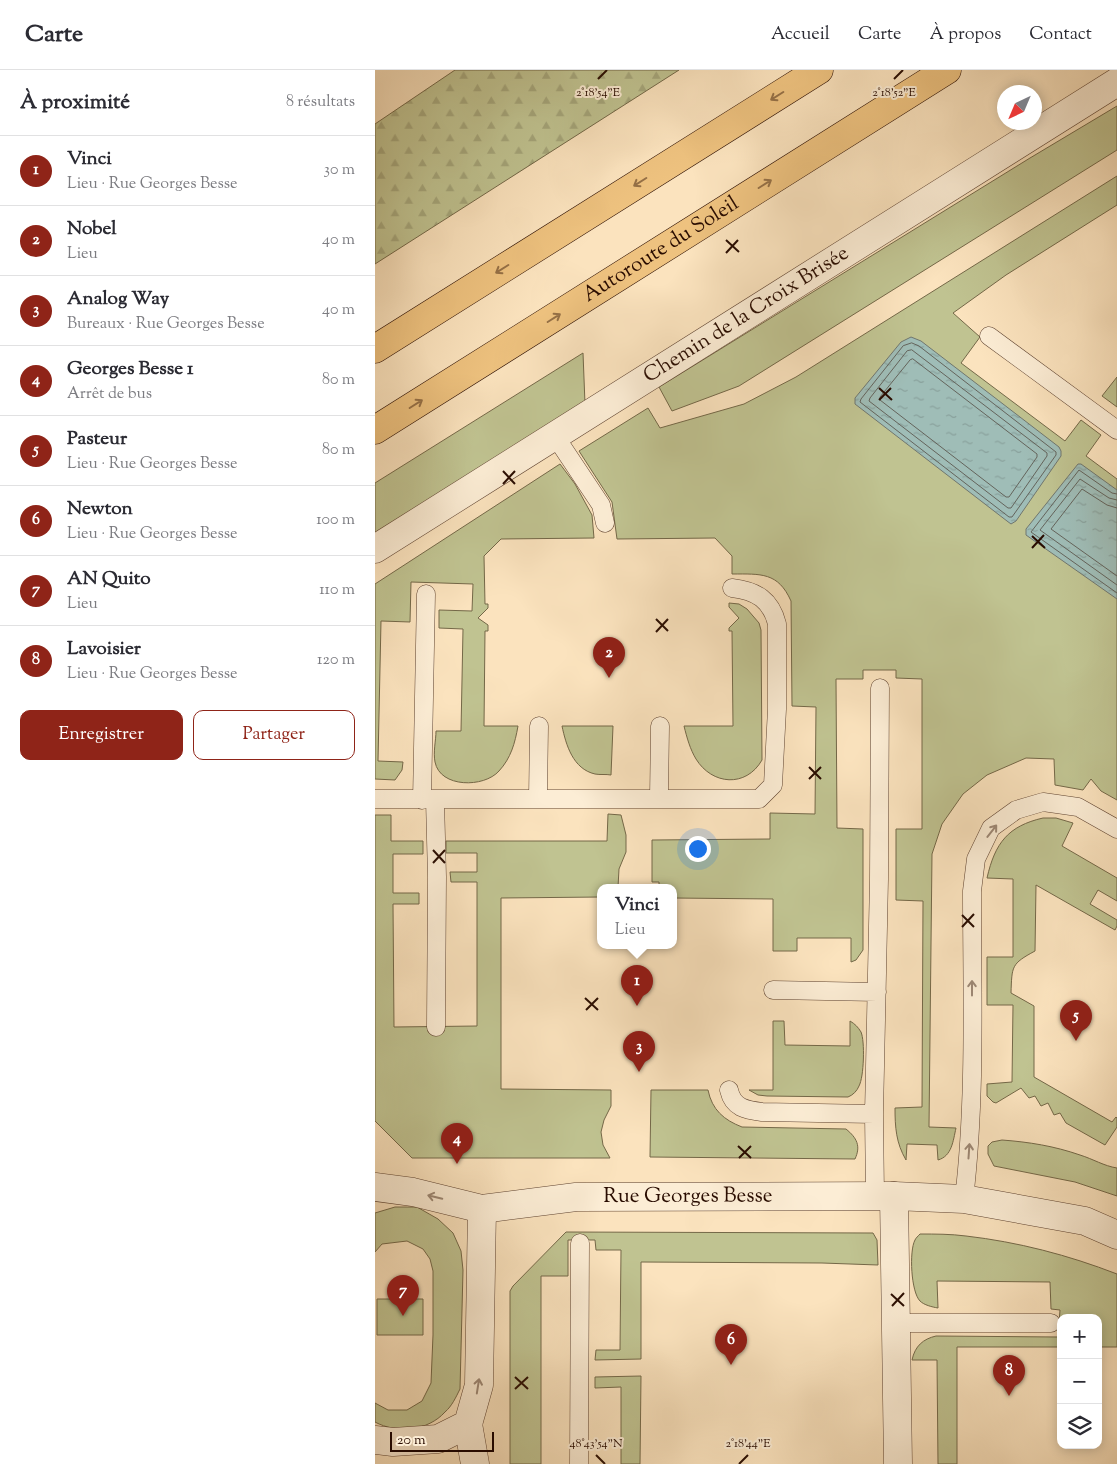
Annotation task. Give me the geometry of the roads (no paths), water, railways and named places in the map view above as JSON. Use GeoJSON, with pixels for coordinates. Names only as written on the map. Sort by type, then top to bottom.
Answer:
{"type":"FeatureCollection","features":[{"type":"Feature","properties":{"kind":"highway"},"geometry":{"type":"LineString","coordinates":[[375,349],[819,70]]}},
{"type":"Feature","properties":{"kind":"highway","name":"Autoroute du Soleil"},"geometry":{"type":"LineString","coordinates":[[375,430],[947,70]]}},
{"type":"Feature","properties":{"kind":"street","name":"Chemin de la Croix Brisée"},"geometry":{"type":"LineString","coordinates":[[375,549],[1117,82]]}},
{"type":"Feature","properties":{"kind":"street"},"geometry":{"type":"LineString","coordinates":[[375,1186],[413,1192],[483,1209],[479,1385],[468,1424],[475,1464]]}},
{"type":"Feature","properties":{"kind":"street","name":"Rue Georges Besse"},"geometry":{"type":"LineString","coordinates":[[483,1209],[576,1197],[885,1196],[963,1199],[1085,1221],[1117,1235]]}},
{"type":"Feature","properties":{"kind":"street"},"geometry":{"type":"LineString","coordinates":[[885,1196],[896,1323],[897,1464]]}},
{"type":"Feature","properties":{"kind":"street"},"geometry":{"type":"LineString","coordinates":[[375,1440],[393,1442],[438,1439],[468,1424]]}},
{"type":"Feature","properties":{"kind":"lane"},"geometry":{"type":"LineString","coordinates":[[989,336],[1117,430]]}},
{"type":"Feature","properties":{"kind":"lane"},"geometry":{"type":"LineString","coordinates":[[555,436],[601,505],[605,523]]}},
{"type":"Feature","properties":{"kind":"lane"},"geometry":{"type":"LineString","coordinates":[[375,799],[759,799],[773,785],[777,709],[777,624],[774,612],[767,602],[745,590],[732,588]]}},
{"type":"Feature","properties":{"kind":"lane"},"geometry":{"type":"LineString","coordinates":[[426,594],[429,800],[437,877],[436,1027]]}},
{"type":"Feature","properties":{"kind":"lane"},"geometry":{"type":"LineString","coordinates":[[880,688],[874,1114],[885,1196]]}},
{"type":"Feature","properties":{"kind":"lane"},"geometry":{"type":"LineString","coordinates":[[538,799],[539,726]]}},
{"type":"Feature","properties":{"kind":"lane"},"geometry":{"type":"LineString","coordinates":[[659,798],[660,726]]}},
{"type":"Feature","properties":{"kind":"lane"},"geometry":{"type":"LineString","coordinates":[[963,1199],[968,1167],[971,1111],[972,891],[976,858],[991,828],[1016,810],[1043,802],[1078,806],[1117,829]]}},
{"type":"Feature","properties":{"kind":"lane"},"geometry":{"type":"LineString","coordinates":[[773,990],[877,992]]}},
{"type":"Feature","properties":{"kind":"lane"},"geometry":{"type":"LineString","coordinates":[[729,1090],[735,1102],[745,1110],[874,1114]]}},
{"type":"Feature","properties":{"kind":"lane"},"geometry":{"type":"LineString","coordinates":[[579,1464],[580,1243]]}},
{"type":"Feature","properties":{"kind":"lane"},"geometry":{"type":"LineString","coordinates":[[896,1323],[1051,1323]]}},
{"type":"Feature","properties":{"kind":"water"},"geometry":{"type":"Polygon","coordinates":[[[911,337],[921,341],[1059,447],[1061,456],[1016,521],[1011,524],[855,404],[855,398],[901,342],[911,337]]]}},
{"type":"Feature","properties":{"kind":"water"},"geometry":{"type":"Polygon","coordinates":[[[1078,464],[1081,464],[1117,490],[1117,599],[1026,535],[1026,529],[1078,464]]]}},
{"type":"Feature","properties":{"kind":"place","name":"Nobel"},"geometry":{"type":"Point","coordinates":[609,678]}},
{"type":"Feature","properties":{"kind":"place","name":"Vinci"},"geometry":{"type":"Point","coordinates":[637,1006]}},
{"type":"Feature","properties":{"kind":"place","name":"Pasteur"},"geometry":{"type":"Point","coordinates":[1076,1041]}},
{"type":"Feature","properties":{"kind":"place","name":"Analog Way"},"geometry":{"type":"Point","coordinates":[639,1072]}},
{"type":"Feature","properties":{"kind":"place","name":"Georges Besse 1"},"geometry":{"type":"Point","coordinates":[457,1164]}},
{"type":"Feature","properties":{"kind":"place","name":"AN Quito"},"geometry":{"type":"Point","coordinates":[403,1316]}},
{"type":"Feature","properties":{"kind":"place","name":"Newton"},"geometry":{"type":"Point","coordinates":[731,1365]}},
{"type":"Feature","properties":{"kind":"place","name":"Lavoisier"},"geometry":{"type":"Point","coordinates":[1009,1396]}}]}
